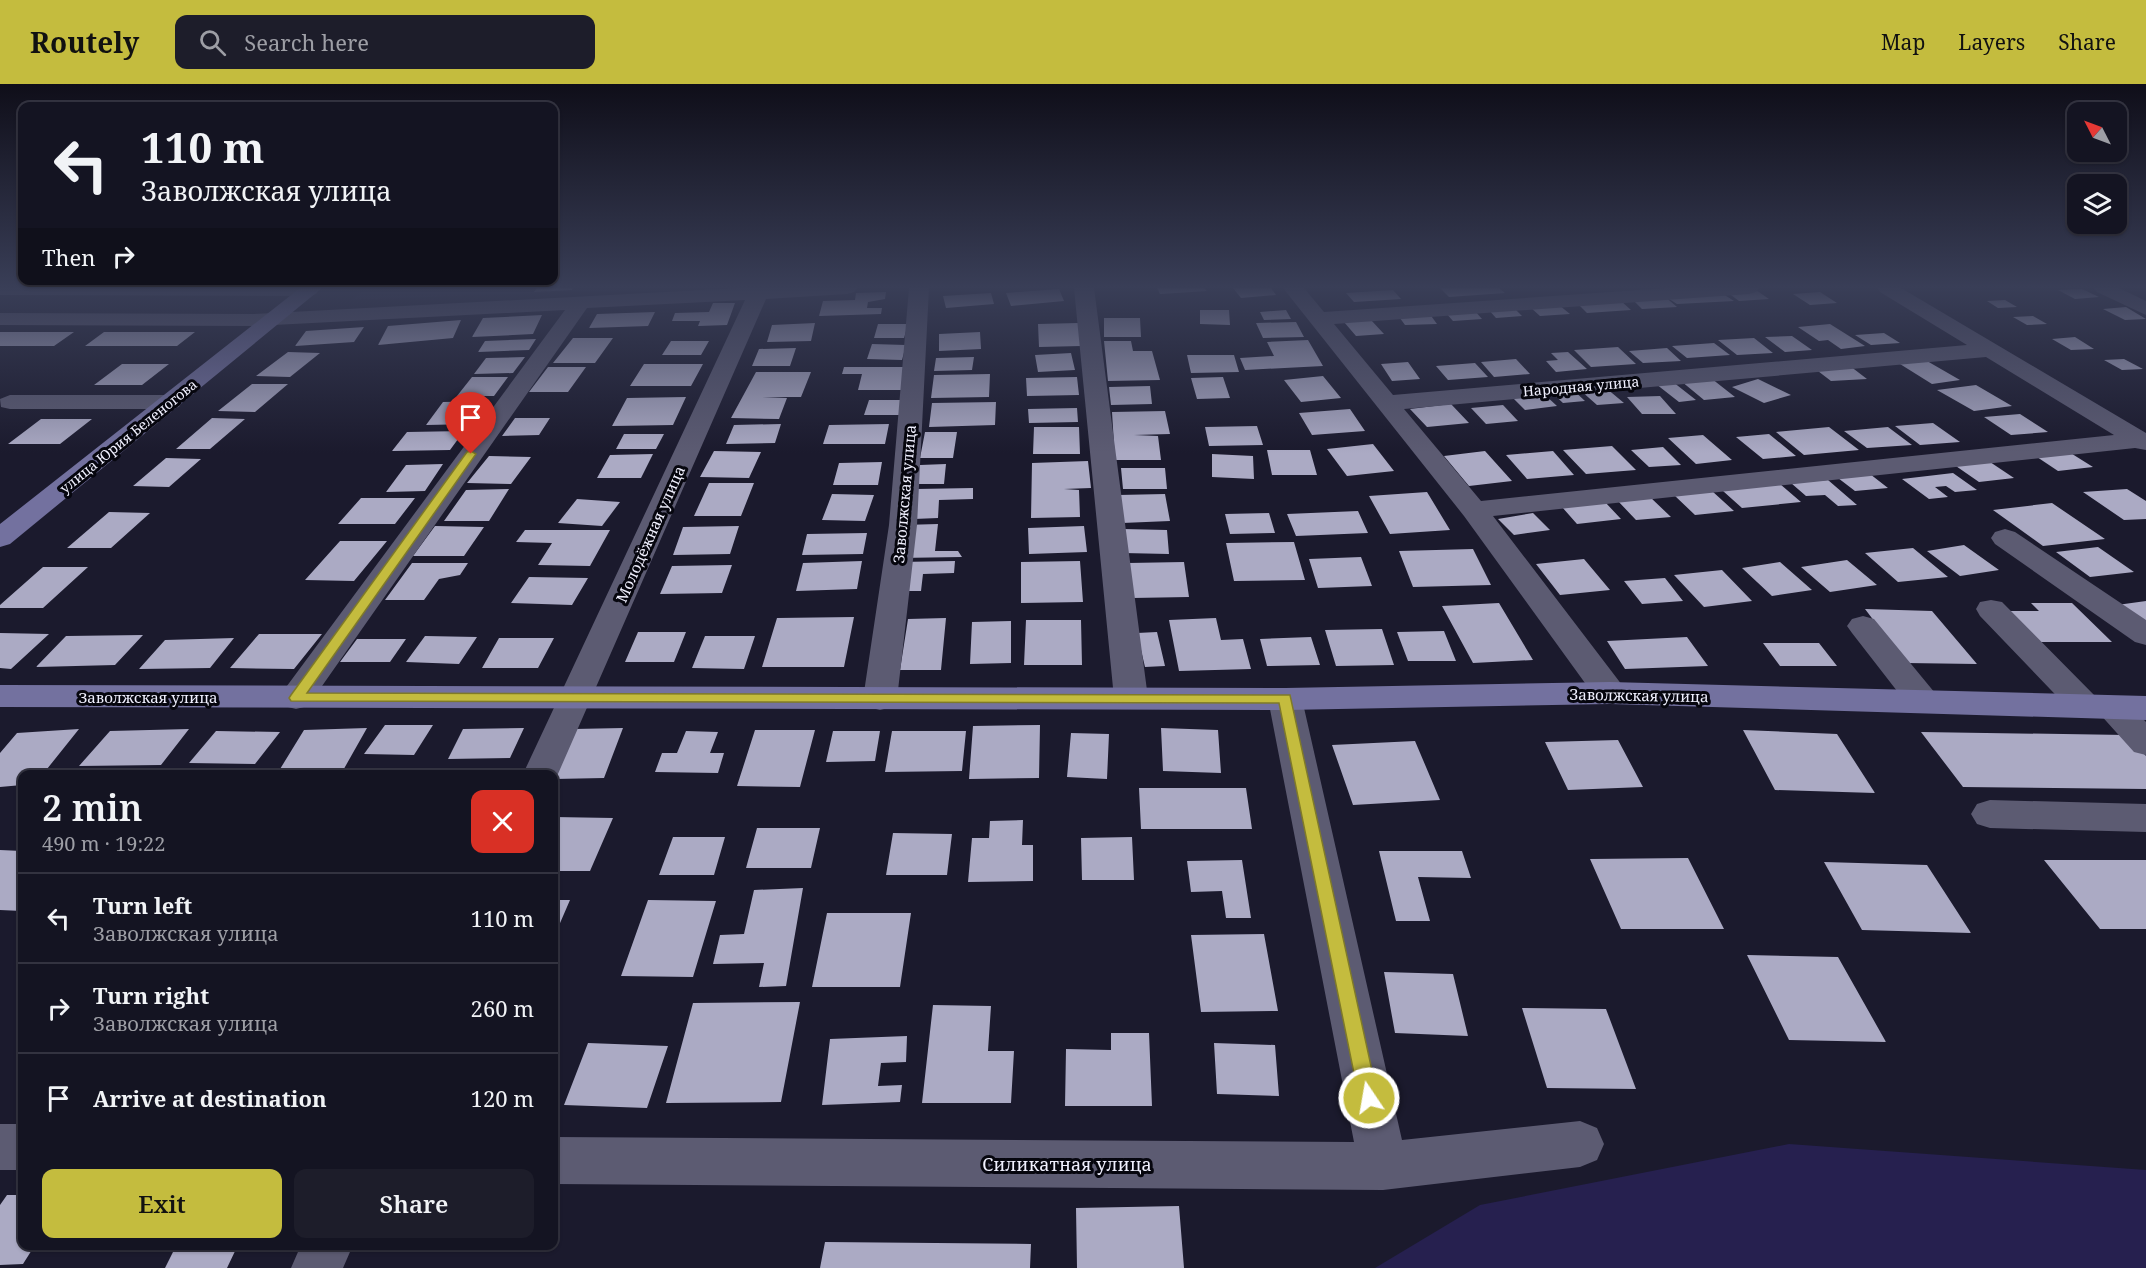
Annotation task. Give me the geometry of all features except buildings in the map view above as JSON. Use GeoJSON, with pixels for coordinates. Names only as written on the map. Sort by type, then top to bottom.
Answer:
{"type":"FeatureCollection","features":[{"type":"Feature","properties":{"kind":"main road","name":"улица Юрия Беленогова"},"geometry":{"type":"LineString","coordinates":[[0,538],[244,343]]}},
{"type":"Feature","properties":{"kind":"main road","name":"Заволжская улица"},"geometry":{"type":"LineString","coordinates":[[0,696],[1285,699],[1610,693],[2098,706]]}},
{"type":"Feature","properties":{"kind":"street"},"geometry":{"type":"LineString","coordinates":[[296,698],[551,343]]}},
{"type":"Feature","properties":{"kind":"street","name":"Молодёжная улица"},"geometry":{"type":"LineString","coordinates":[[543,770],[735,343]]}},
{"type":"Feature","properties":{"kind":"street","name":"Заволжская улица"},"geometry":{"type":"LineString","coordinates":[[880,699],[903,525],[915,343]]}},
{"type":"Feature","properties":{"kind":"street"},"geometry":{"type":"LineString","coordinates":[[1090,343],[1131,698]]}},
{"type":"Feature","properties":{"kind":"street"},"geometry":{"type":"LineString","coordinates":[[1337,343],[1474,510],[1610,693]]}},
{"type":"Feature","properties":{"kind":"street"},"geometry":{"type":"LineString","coordinates":[[1981,343],[2138,434]]}},
{"type":"Feature","properties":{"kind":"street","name":"Народная улица"},"geometry":{"type":"LineString","coordinates":[[1386,403],[1992,350]]}},
{"type":"Feature","properties":{"kind":"street"},"geometry":{"type":"LineString","coordinates":[[10,402],[170,402]]}},
{"type":"Feature","properties":{"kind":"street"},"geometry":{"type":"LineString","coordinates":[[1474,510],[2138,434]]}},
{"type":"Feature","properties":{"kind":"street"},"geometry":{"type":"LineString","coordinates":[[2005,538],[2146,635]]}},
{"type":"Feature","properties":{"kind":"street"},"geometry":{"type":"LineString","coordinates":[[1991,609],[2098,706],[2146,733]]}},
{"type":"Feature","properties":{"kind":"street"},"geometry":{"type":"LineString","coordinates":[[1863,626],[1923,701]]}},
{"type":"Feature","properties":{"kind":"street"},"geometry":{"type":"LineString","coordinates":[[1285,699],[1383,1166]]}},
{"type":"Feature","properties":{"kind":"street"},"geometry":{"type":"LineString","coordinates":[[1990,814],[2146,818]]}},
{"type":"Feature","properties":{"kind":"street","name":"Силикатная улица"},"geometry":{"type":"LineString","coordinates":[[558,1161],[1383,1166],[1580,1144]]}},
{"type":"Feature","properties":{"kind":"street"},"geometry":{"type":"LineString","coordinates":[[0,1147],[18,1147]]}},
{"type":"Feature","properties":{"kind":"street"},"geometry":{"type":"LineString","coordinates":[[317,1268],[325,1250]]}},
{"type":"Feature","properties":{"kind":"shaded area"},"geometry":{"type":"Polygon","coordinates":[[[1789,1144],[2146,1170],[2146,1268],[1375,1268],[1480,1205],[1789,1144]]]}},
{"type":"Feature","properties":{"kind":"route"},"geometry":{"type":"LineString","coordinates":[[471,454],[296,698],[1285,699],[1369,1098]]}}]}
